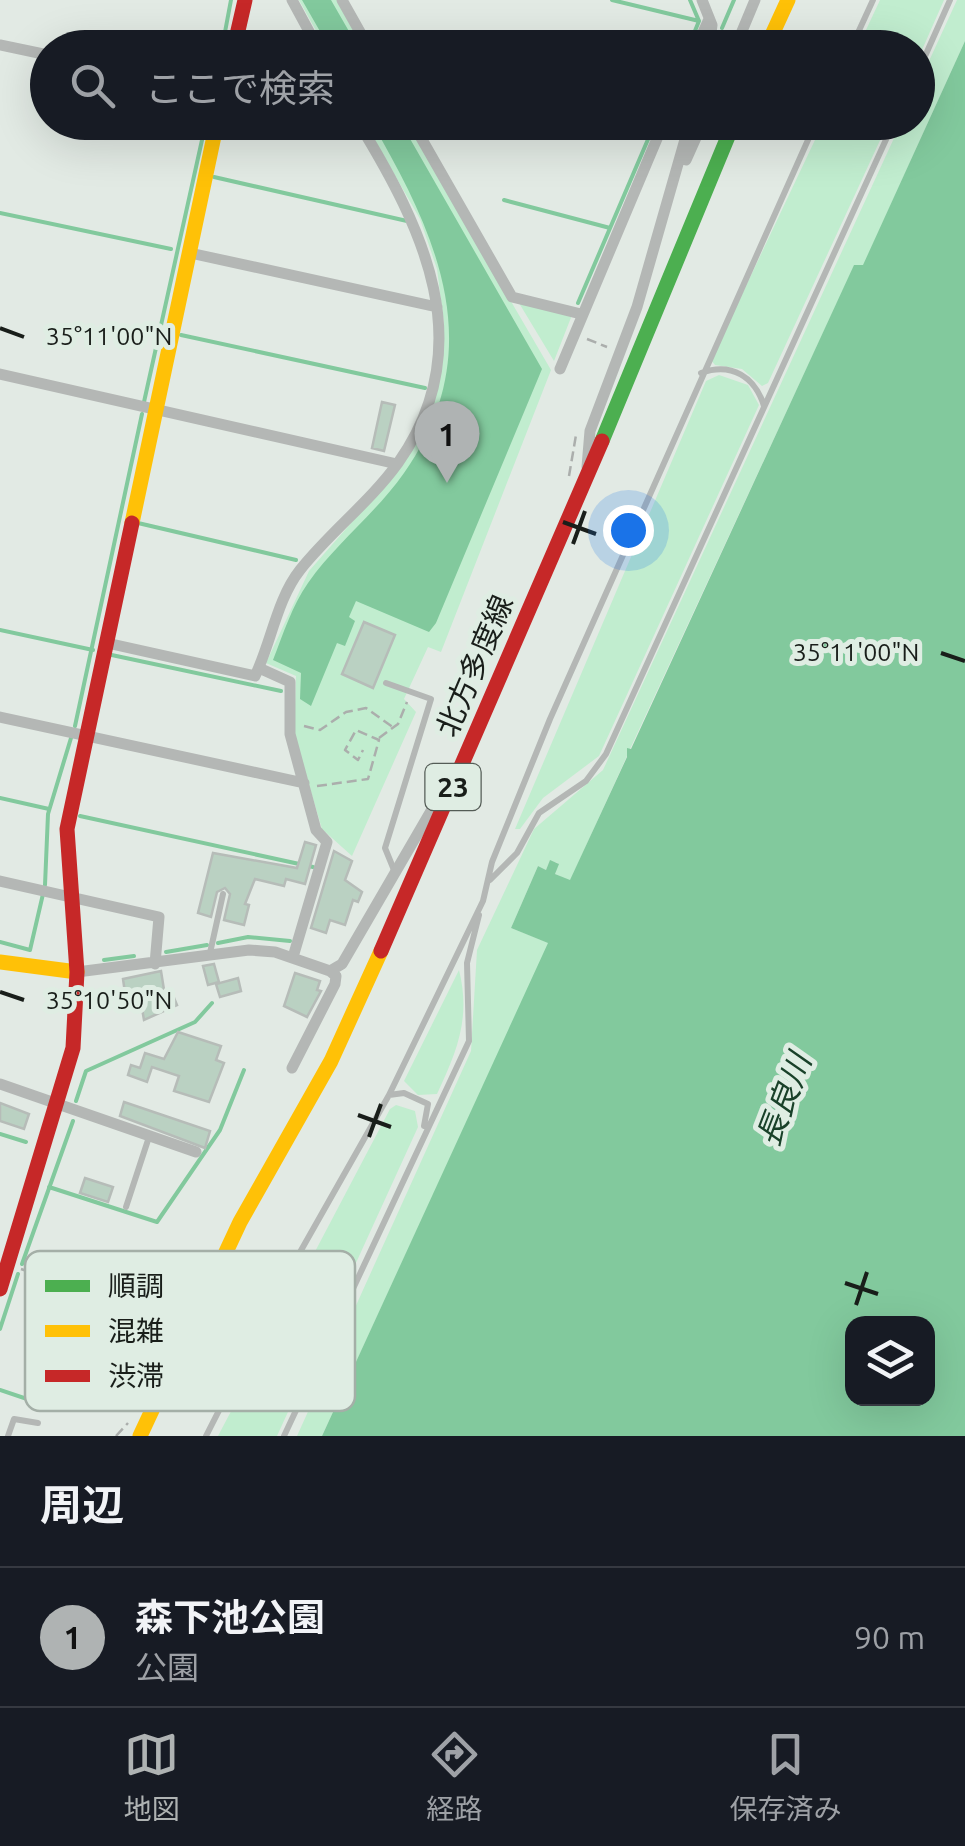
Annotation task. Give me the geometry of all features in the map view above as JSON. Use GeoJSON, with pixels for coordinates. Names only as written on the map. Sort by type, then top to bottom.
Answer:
{"type":"FeatureCollection","features":[{"type":"Feature","properties":{"kind":"main road"},"geometry":{"type":"LineString","coordinates":[[238,30],[245,0]]}},
{"type":"Feature","properties":{"kind":"main road"},"geometry":{"type":"LineString","coordinates":[[774,30],[788,0]]}},
{"type":"Feature","properties":{"kind":"main road"},"geometry":{"type":"LineString","coordinates":[[0,1289],[73,1048],[77,972],[66,829],[214,140]]}},
{"type":"Feature","properties":{"kind":"main road","name":"北方多度線"},"geometry":{"type":"LineString","coordinates":[[226,1251],[331,1062],[469,750],[578,480],[726,140]]}},
{"type":"Feature","properties":{"kind":"main road"},"geometry":{"type":"LineString","coordinates":[[0,962],[77,972]]}},
{"type":"Feature","properties":{"kind":"main road","name":"北方多度線"},"geometry":{"type":"LineString","coordinates":[[139,1436],[151,1411]]}},
{"type":"Feature","properties":{"kind":"street"},"geometry":{"type":"LineString","coordinates":[[292,0],[308,30]]}},
{"type":"Feature","properties":{"kind":"street"},"geometry":{"type":"LineString","coordinates":[[342,0],[359,30]]}},
{"type":"Feature","properties":{"kind":"street"},"geometry":{"type":"LineString","coordinates":[[702,0],[709,30]]}},
{"type":"Feature","properties":{"kind":"street"},"geometry":{"type":"LineString","coordinates":[[742,30],[755,0]]}},
{"type":"Feature","properties":{"kind":"street"},"geometry":{"type":"LineString","coordinates":[[704,30],[709,18]]}},
{"type":"Feature","properties":{"kind":"street"},"geometry":{"type":"LineString","coordinates":[[0,45],[30,51]]}},
{"type":"Feature","properties":{"kind":"street"},"geometry":{"type":"LineString","coordinates":[[105,648],[255,676],[298,572],[397,464],[418,426],[435,365],[437,307],[430,264],[416,223],[366,140]]}},
{"type":"Feature","properties":{"kind":"street"},"geometry":{"type":"LineString","coordinates":[[422,140],[512,297],[581,314]]}},
{"type":"Feature","properties":{"kind":"street"},"geometry":{"type":"LineString","coordinates":[[560,369],[656,140]]}},
{"type":"Feature","properties":{"kind":"street"},"geometry":{"type":"LineString","coordinates":[[578,480],[590,431],[629,330],[685,140]]}},
{"type":"Feature","properties":{"kind":"street"},"geometry":{"type":"LineString","coordinates":[[671,191],[694,140]]}},
{"type":"Feature","properties":{"kind":"street"},"geometry":{"type":"LineString","coordinates":[[190,254],[437,307]]}},
{"type":"Feature","properties":{"kind":"street"},"geometry":{"type":"LineString","coordinates":[[0,374],[397,464]]}},
{"type":"Feature","properties":{"kind":"street"},"geometry":{"type":"LineString","coordinates":[[259,668],[290,682],[290,723],[304,786],[316,830],[327,842],[293,957]]}},
{"type":"Feature","properties":{"kind":"street"},"geometry":{"type":"LineString","coordinates":[[0,717],[304,786]]}},
{"type":"Feature","properties":{"kind":"street"},"geometry":{"type":"LineString","coordinates":[[330,971],[342,964],[469,750]]}},
{"type":"Feature","properties":{"kind":"street"},"geometry":{"type":"LineString","coordinates":[[0,881],[159,916],[155,964]]}},
{"type":"Feature","properties":{"kind":"street"},"geometry":{"type":"LineString","coordinates":[[77,972],[249,950],[293,957],[330,971],[336,976],[335,984],[292,1068]]}},
{"type":"Feature","properties":{"kind":"street"},"geometry":{"type":"LineString","coordinates":[[0,1084],[196,1152]]}},
{"type":"Feature","properties":{"kind":"lane"},"geometry":{"type":"LineString","coordinates":[[859,30],[873,0]]}},
{"type":"Feature","properties":{"kind":"lane"},"geometry":{"type":"LineString","coordinates":[[935,34],[950,0]]}},
{"type":"Feature","properties":{"kind":"lane"},"geometry":{"type":"LineString","coordinates":[[355,1283],[469,1040],[467,963],[487,884],[550,719],[700,374],[808,140]]}},
{"type":"Feature","properties":{"kind":"lane"},"geometry":{"type":"LineString","coordinates":[[487,884],[517,853],[539,814],[586,780],[606,754],[886,140]]}},
{"type":"Feature","properties":{"kind":"lane"},"geometry":{"type":"LineString","coordinates":[[700,374],[713,369],[740,373],[754,383],[764,407]]}},
{"type":"Feature","properties":{"kind":"lane"},"geometry":{"type":"LineString","coordinates":[[386,683],[431,699],[385,848],[394,871]]}},
{"type":"Feature","properties":{"kind":"lane"},"geometry":{"type":"LineString","coordinates":[[210,953],[223,894]]}},
{"type":"Feature","properties":{"kind":"lane"},"geometry":{"type":"LineString","coordinates":[[302,1251],[388,1095],[483,901]]}},
{"type":"Feature","properties":{"kind":"lane"},"geometry":{"type":"LineString","coordinates":[[388,1095],[404,1093],[428,1104],[422,1138]]}},
{"type":"Feature","properties":{"kind":"lane"},"geometry":{"type":"LineString","coordinates":[[126,1207],[150,1135]]}},
{"type":"Feature","properties":{"kind":"lane"},"geometry":{"type":"LineString","coordinates":[[206,1436],[219,1411]]}},
{"type":"Feature","properties":{"kind":"lane"},"geometry":{"type":"LineString","coordinates":[[284,1436],[296,1411]]}},
{"type":"Feature","properties":{"kind":"lane"},"geometry":{"type":"LineString","coordinates":[[8,1436],[14,1419],[38,1424]]}},
{"type":"Feature","properties":{"kind":"path"},"geometry":{"type":"LineString","coordinates":[[573,334],[613,350]]}},
{"type":"Feature","properties":{"kind":"path"},"geometry":{"type":"LineString","coordinates":[[578,480],[574,439],[582,421]]}},
{"type":"Feature","properties":{"kind":"path"},"geometry":{"type":"LineString","coordinates":[[304,786],[368,779],[378,738],[394,728],[412,692]]}},
{"type":"Feature","properties":{"kind":"path"},"geometry":{"type":"LineString","coordinates":[[290,723],[320,730],[346,712],[366,708],[394,728]]}},
{"type":"Feature","properties":{"kind":"path"},"geometry":{"type":"LineString","coordinates":[[363,750],[358,760],[348,756],[345,750],[351,733],[378,738]]}},
{"type":"Feature","properties":{"kind":"path"},"geometry":{"type":"LineString","coordinates":[[426,796],[443,766]]}},
{"type":"Feature","properties":{"kind":"shaded area"},"geometry":{"type":"Polygon","coordinates":[[[299,0],[337,0],[354,30],[316,30],[299,0]]]}},
{"type":"Feature","properties":{"kind":"shaded area"},"geometry":{"type":"Polygon","coordinates":[[[880,0],[944,0],[931,30],[866,30],[880,0]]]}},
{"type":"Feature","properties":{"kind":"shaded area"},"geometry":{"type":"Polygon","coordinates":[[[957,0],[965,0],[965,41],[935,107],[935,48],[957,0]]]}},
{"type":"Feature","properties":{"kind":"shaded area"},"geometry":{"type":"Polygon","coordinates":[[[375,140],[417,140],[551,370],[441,652],[428,647],[404,699],[416,712],[352,856],[322,829],[294,734],[296,676],[266,663],[309,571],[402,465],[439,366],[444,324],[437,269],[420,219],[375,140]]]}},
{"type":"Feature","properties":{"kind":"shaded area"},"geometry":{"type":"Polygon","coordinates":[[[815,140],[880,140],[768,383],[762,386],[742,369],[715,365],[711,360],[815,140]]]}},
{"type":"Feature","properties":{"kind":"shaded area"},"geometry":{"type":"Polygon","coordinates":[[[893,140],[920,140],[863,266],[854,266],[627,749],[570,881],[555,874],[558,863],[550,861],[546,870],[538,866],[511,928],[549,943],[355,1364],[355,1308],[471,1051],[477,950],[534,829],[603,770],[893,140]]]}},
{"type":"Feature","properties":{"kind":"shaded area"},"geometry":{"type":"Polygon","coordinates":[[[519,303],[572,315],[554,361],[519,303]]]}},
{"type":"Feature","properties":{"kind":"shaded area"},"geometry":{"type":"Polygon","coordinates":[[[719,375],[748,385],[759,405],[599,756],[543,798],[520,829],[515,829],[706,381],[719,375]]]}},
{"type":"Feature","properties":{"kind":"shaded area"},"geometry":{"type":"Polygon","coordinates":[[[459,970],[463,1019],[456,1049],[437,1094],[418,1095],[404,1081],[459,970]]]}},
{"type":"Feature","properties":{"kind":"shaded area"},"geometry":{"type":"Polygon","coordinates":[[[396,1105],[415,1111],[418,1127],[355,1265],[355,1251],[315,1251],[390,1109],[396,1105]]]}},
{"type":"Feature","properties":{"kind":"shaded area"},"geometry":{"type":"Polygon","coordinates":[[[231,1411],[288,1411],[277,1436],[218,1436],[231,1411]]]}},
{"type":"Feature","properties":{"kind":"shaded area"},"geometry":{"type":"Polygon","coordinates":[[[308,1411],[334,1411],[322,1436],[297,1436],[308,1411]]]}},
{"type":"Feature","properties":{"kind":"water"},"geometry":{"type":"Polygon","coordinates":[[[302,0],[331,0],[348,30],[319,30],[302,0]]]}},
{"type":"Feature","properties":{"kind":"water","name":"長良川"},"geometry":{"type":"Polygon","coordinates":[[[965,41],[965,1436],[322,1436],[333,1411],[355,1411],[355,1364],[548,943],[511,928],[538,866],[546,870],[550,860],[559,864],[555,874],[570,880],[627,757],[627,748],[631,749],[854,265],[863,265],[920,140],[935,140],[935,107],[965,41]]]}},
{"type":"Feature","properties":{"kind":"water"},"geometry":{"type":"Polygon","coordinates":[[[381,140],[411,140],[542,369],[436,623],[429,632],[356,601],[349,617],[355,621],[345,646],[337,643],[311,706],[300,699],[301,673],[273,660],[288,620],[319,568],[404,473],[430,427],[445,382],[449,338],[445,295],[434,251],[381,140]]]}},
{"type":"Feature","properties":{"kind":"building"},"geometry":{"type":"Polygon","coordinates":[[[382,402],[395,405],[384,451],[372,448],[382,402]]]}},
{"type":"Feature","properties":{"kind":"building"},"geometry":{"type":"Polygon","coordinates":[[[364,622],[395,635],[373,688],[342,674],[364,622]]]}},
{"type":"Feature","properties":{"kind":"building"},"geometry":{"type":"Polygon","coordinates":[[[305,842],[316,845],[305,884],[286,879],[284,886],[255,879],[245,904],[249,905],[244,925],[224,920],[230,894],[225,888],[217,892],[211,917],[198,913],[213,853],[297,868],[305,842]]]}},
{"type":"Feature","properties":{"kind":"building"},"geometry":{"type":"Polygon","coordinates":[[[334,851],[352,861],[345,880],[362,892],[358,902],[353,900],[345,925],[330,920],[326,933],[311,928],[334,851]]]}},
{"type":"Feature","properties":{"kind":"building"},"geometry":{"type":"Polygon","coordinates":[[[214,964],[219,982],[208,985],[203,966],[214,964]]]}},
{"type":"Feature","properties":{"kind":"building"},"geometry":{"type":"Polygon","coordinates":[[[161,971],[165,996],[172,993],[177,1005],[144,1020],[140,997],[126,1000],[123,979],[161,971]]]}},
{"type":"Feature","properties":{"kind":"building"},"geometry":{"type":"Polygon","coordinates":[[[295,973],[320,981],[317,990],[321,991],[307,1017],[284,1006],[295,973]]]}},
{"type":"Feature","properties":{"kind":"building"},"geometry":{"type":"Polygon","coordinates":[[[238,978],[241,991],[220,997],[216,984],[238,978]]]}},
{"type":"Feature","properties":{"kind":"building"},"geometry":{"type":"Polygon","coordinates":[[[178,1032],[221,1046],[216,1060],[224,1063],[209,1102],[174,1091],[179,1076],[152,1067],[147,1082],[128,1075],[131,1065],[140,1068],[145,1053],[164,1059],[178,1032]]]}},
{"type":"Feature","properties":{"kind":"building"},"geometry":{"type":"Polygon","coordinates":[[[124,1102],[210,1131],[205,1148],[120,1116],[124,1102]]]}},
{"type":"Feature","properties":{"kind":"building"},"geometry":{"type":"Polygon","coordinates":[[[0,1103],[29,1114],[24,1129],[0,1121],[0,1103]]]}},
{"type":"Feature","properties":{"kind":"building"},"geometry":{"type":"Polygon","coordinates":[[[85,1178],[113,1187],[108,1202],[80,1193],[85,1178]]]}},
{"type":"Feature","properties":{"kind":"waterway"},"geometry":{"type":"LineString","coordinates":[[225,30],[231,0]]}},
{"type":"Feature","properties":{"kind":"waterway"},"geometry":{"type":"LineString","coordinates":[[612,0],[699,21]]}},
{"type":"Feature","properties":{"kind":"waterway"},"geometry":{"type":"LineString","coordinates":[[690,0],[699,21],[695,30]]}},
{"type":"Feature","properties":{"kind":"waterway"},"geometry":{"type":"LineString","coordinates":[[722,28],[734,0]]}},
{"type":"Feature","properties":{"kind":"waterway"},"geometry":{"type":"LineString","coordinates":[[144,402],[202,140]]}},
{"type":"Feature","properties":{"kind":"waterway"},"geometry":{"type":"LineString","coordinates":[[578,303],[648,140]]}},
{"type":"Feature","properties":{"kind":"waterway"},"geometry":{"type":"LineString","coordinates":[[214,177],[407,221]]}},
{"type":"Feature","properties":{"kind":"waterway"},"geometry":{"type":"LineString","coordinates":[[504,200],[610,228]]}},
{"type":"Feature","properties":{"kind":"waterway"},"geometry":{"type":"LineString","coordinates":[[0,213],[171,249]]}},
{"type":"Feature","properties":{"kind":"waterway"},"geometry":{"type":"LineString","coordinates":[[181,335],[425,388]]}},
{"type":"Feature","properties":{"kind":"waterway"},"geometry":{"type":"LineString","coordinates":[[75,726],[142,414]]}},
{"type":"Feature","properties":{"kind":"waterway"},"geometry":{"type":"LineString","coordinates":[[138,523],[296,560]]}},
{"type":"Feature","properties":{"kind":"waterway"},"geometry":{"type":"LineString","coordinates":[[0,630],[93,650]]}},
{"type":"Feature","properties":{"kind":"waterway"},"geometry":{"type":"LineString","coordinates":[[107,654],[281,691]]}},
{"type":"Feature","properties":{"kind":"waterway"},"geometry":{"type":"LineString","coordinates":[[45,885],[48,814],[71,738]]}},
{"type":"Feature","properties":{"kind":"waterway"},"geometry":{"type":"LineString","coordinates":[[0,798],[49,809]]}},
{"type":"Feature","properties":{"kind":"waterway"},"geometry":{"type":"LineString","coordinates":[[80,816],[313,867]]}},
{"type":"Feature","properties":{"kind":"waterway"},"geometry":{"type":"LineString","coordinates":[[0,942],[30,950],[43,894]]}},
{"type":"Feature","properties":{"kind":"waterway"},"geometry":{"type":"LineString","coordinates":[[218,943],[248,937],[290,941]]}},
{"type":"Feature","properties":{"kind":"waterway"},"geometry":{"type":"LineString","coordinates":[[166,952],[207,945]]}},
{"type":"Feature","properties":{"kind":"waterway"},"geometry":{"type":"LineString","coordinates":[[104,960],[134,956]]}},
{"type":"Feature","properties":{"kind":"waterway"},"geometry":{"type":"LineString","coordinates":[[76,1101],[86,1071],[195,1022],[212,1003]]}},
{"type":"Feature","properties":{"kind":"waterway"},"geometry":{"type":"LineString","coordinates":[[49,1187],[157,1222],[220,1130],[244,1070]]}},
{"type":"Feature","properties":{"kind":"waterway"},"geometry":{"type":"LineString","coordinates":[[27,1251],[73,1121]]}},
{"type":"Feature","properties":{"kind":"waterway"},"geometry":{"type":"LineString","coordinates":[[0,1134],[26,1142]]}},
{"type":"Feature","properties":{"kind":"waterway"},"geometry":{"type":"LineString","coordinates":[[22,1264],[25,1256]]}},
{"type":"Feature","properties":{"kind":"waterway"},"geometry":{"type":"LineString","coordinates":[[0,1329],[18,1274]]}},
{"type":"Feature","properties":{"kind":"waterway"},"geometry":{"type":"LineString","coordinates":[[0,1390],[25,1398]]}},
{"type":"Feature","properties":{"kind":"traffic: fast"},"geometry":{"type":"LineString","coordinates":[[602,441],[727,140]]}},
{"type":"Feature","properties":{"kind":"traffic: slow"},"geometry":{"type":"LineString","coordinates":[[774,30],[788,0]]}},
{"type":"Feature","properties":{"kind":"traffic: slow"},"geometry":{"type":"LineString","coordinates":[[132,523],[213,140]]}},
{"type":"Feature","properties":{"kind":"traffic: slow"},"geometry":{"type":"LineString","coordinates":[[226,1251],[331,1061],[381,951]]}},
{"type":"Feature","properties":{"kind":"traffic: slow"},"geometry":{"type":"LineString","coordinates":[[0,962],[77,972]]}},
{"type":"Feature","properties":{"kind":"traffic: slow"},"geometry":{"type":"LineString","coordinates":[[140,1436],[152,1411]]}},
{"type":"Feature","properties":{"kind":"traffic: jam"},"geometry":{"type":"LineString","coordinates":[[238,30],[245,0]]}},
{"type":"Feature","properties":{"kind":"traffic: jam"},"geometry":{"type":"LineString","coordinates":[[381,951],[602,441]]}},
{"type":"Feature","properties":{"kind":"traffic: jam"},"geometry":{"type":"LineString","coordinates":[[0,1289],[73,1048],[77,972],[67,829],[132,523]]}},
{"type":"Feature","properties":{"kind":"place","name":"森下池公園"},"geometry":{"type":"Point","coordinates":[447,483]}}]}
